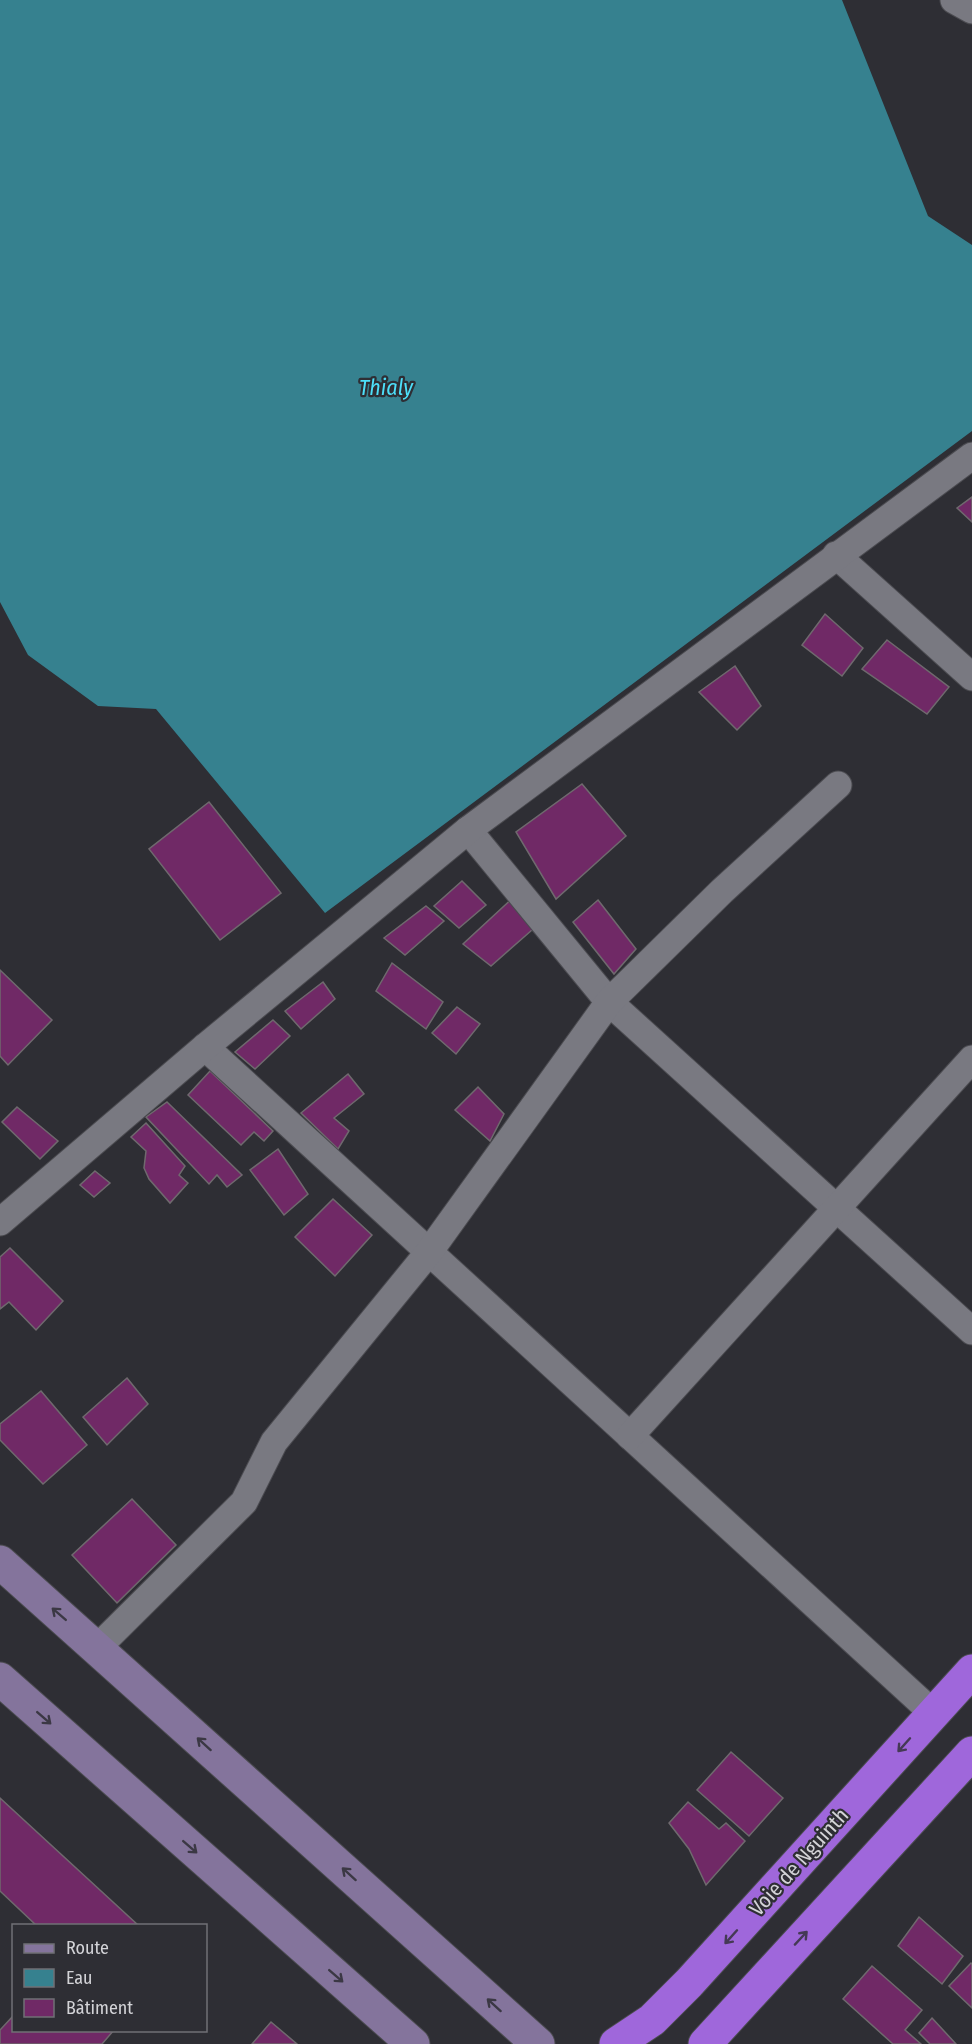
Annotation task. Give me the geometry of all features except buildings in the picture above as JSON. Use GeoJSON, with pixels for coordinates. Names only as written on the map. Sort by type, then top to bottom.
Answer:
{"type":"FeatureCollection","features":[{"type":"Feature","properties":{"kind":"highway","name":"Voie de Nguinth"},"geometry":{"type":"LineString","coordinates":[[616,2044],[652,2020],[689,1983],[972,1671]]}},
{"type":"Feature","properties":{"kind":"highway"},"geometry":{"type":"LineString","coordinates":[[705,2044],[971,1755]]}},
{"type":"Feature","properties":{"kind":"main road"},"geometry":{"type":"LineString","coordinates":[[0,1562],[538,2044]]}},
{"type":"Feature","properties":{"kind":"main road"},"geometry":{"type":"LineString","coordinates":[[0,1679],[412,2044]]}},
{"type":"Feature","properties":{"kind":"street"},"geometry":{"type":"LineString","coordinates":[[954,0],[972,10]]}},
{"type":"Feature","properties":{"kind":"street"},"geometry":{"type":"LineString","coordinates":[[0,1222],[205,1047],[468,830],[972,456]]}},
{"type":"Feature","properties":{"kind":"street"},"geometry":{"type":"LineString","coordinates":[[836,555],[972,677]]}},
{"type":"Feature","properties":{"kind":"street"},"geometry":{"type":"LineString","coordinates":[[97,1648],[244,1502],[274,1442],[429,1252],[609,1002],[722,891],[838,785]]}},
{"type":"Feature","properties":{"kind":"street"},"geometry":{"type":"LineString","coordinates":[[468,830],[609,1002],[972,1331]]}},
{"type":"Feature","properties":{"kind":"street"},"geometry":{"type":"LineString","coordinates":[[205,1047],[933,1713]]}},
{"type":"Feature","properties":{"kind":"street"},"geometry":{"type":"LineString","coordinates":[[630,1436],[972,1059]]}},
{"type":"Feature","properties":{"kind":"water","name":"Thialy"},"geometry":{"type":"Polygon","coordinates":[[[0,0],[842,0],[928,216],[972,245],[972,431],[325,913],[156,709],[98,706],[28,655],[0,602],[0,0]]]}}]}
